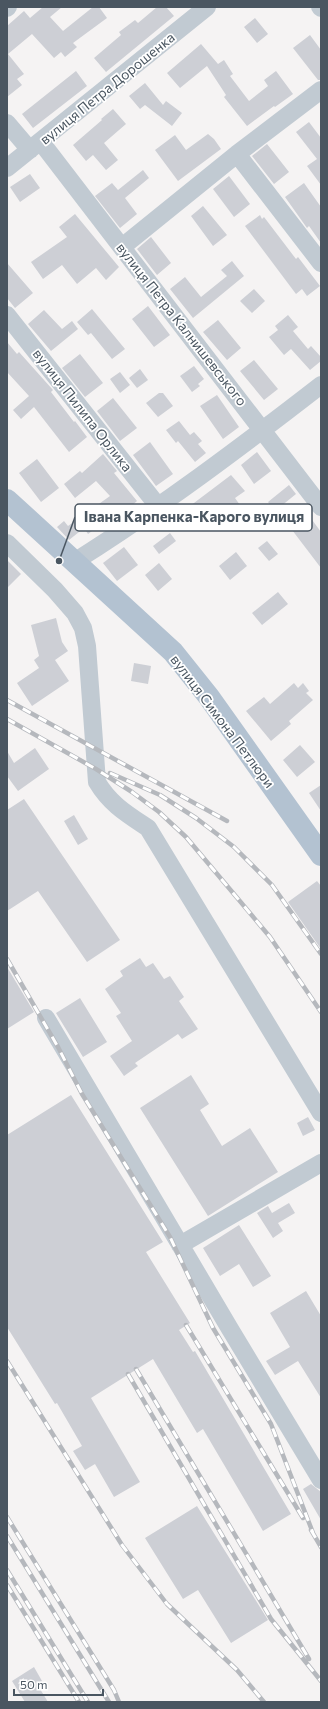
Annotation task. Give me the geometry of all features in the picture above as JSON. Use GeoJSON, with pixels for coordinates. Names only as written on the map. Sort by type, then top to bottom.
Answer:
{"type":"FeatureCollection","features":[{"type":"Feature","properties":{"kind":"main road","name":"вулиця Симона Петлюри"},"geometry":{"type":"LineString","coordinates":[[7,500],[173,652],[209,697],[321,855]]}},
{"type":"Feature","properties":{"kind":"street","name":"вулиця Петра Дорошенка"},"geometry":{"type":"LineString","coordinates":[[7,168],[207,7]]}},
{"type":"Feature","properties":{"kind":"street"},"geometry":{"type":"LineString","coordinates":[[122,247],[237,154],[321,90]]}},
{"type":"Feature","properties":{"kind":"street","name":"вулиця Петра Калнишевського"},"geometry":{"type":"LineString","coordinates":[[7,123],[36,146],[122,247],[321,507]]}},
{"type":"Feature","properties":{"kind":"street"},"geometry":{"type":"LineString","coordinates":[[237,154],[321,263]]}},
{"type":"Feature","properties":{"kind":"street","name":"вулиця Пилипа Орлика"},"geometry":{"type":"LineString","coordinates":[[7,315],[158,506]]}},
{"type":"Feature","properties":{"kind":"street"},"geometry":{"type":"LineString","coordinates":[[74,562],[158,506],[263,430],[321,384]]}},
{"type":"Feature","properties":{"kind":"street"},"geometry":{"type":"LineString","coordinates":[[7,543],[60,596],[75,613],[83,628],[87,646],[97,782],[105,795],[121,811],[148,828],[321,1113]]}},
{"type":"Feature","properties":{"kind":"street"},"geometry":{"type":"LineString","coordinates":[[46,1018],[321,1480]]}},
{"type":"Feature","properties":{"kind":"street"},"geometry":{"type":"LineString","coordinates":[[180,1245],[321,1163]]}},
{"type":"Feature","properties":{"kind":"building"},"geometry":{"type":"Polygon","coordinates":[[[43,7],[62,7],[50,17],[63,31],[93,7],[99,7],[107,18],[73,43],[77,47],[65,57],[61,52],[54,58],[32,34],[8,54],[24,74],[17,79],[22,85],[7,97],[7,26],[24,11],[30,18],[43,7]]]}},
{"type":"Feature","properties":{"kind":"building"},"geometry":{"type":"Polygon","coordinates":[[[157,7],[166,7],[174,16],[106,72],[94,58],[121,35],[119,32],[135,20],[138,23],[157,7]]]}},
{"type":"Feature","properties":{"kind":"building"},"geometry":{"type":"Polygon","coordinates":[[[255,18],[268,34],[257,43],[244,27],[255,18]]]}},
{"type":"Feature","properties":{"kind":"building"},"geometry":{"type":"Polygon","coordinates":[[[310,35],[321,50],[321,80],[318,80],[293,48],[310,35]]]}},
{"type":"Feature","properties":{"kind":"building"},"geometry":{"type":"Polygon","coordinates":[[[201,44],[218,64],[224,60],[233,74],[230,76],[249,101],[268,86],[264,80],[276,71],[293,94],[247,126],[224,97],[226,95],[207,66],[180,88],[167,73],[201,44]]]}},
{"type":"Feature","properties":{"kind":"building"},"geometry":{"type":"Polygon","coordinates":[[[76,71],[87,86],[33,128],[22,114],[76,71]]]}},
{"type":"Feature","properties":{"kind":"building"},"geometry":{"type":"Polygon","coordinates":[[[145,83],[163,105],[166,101],[182,113],[172,126],[145,105],[140,109],[129,96],[145,83]]]}},
{"type":"Feature","properties":{"kind":"building"},"geometry":{"type":"Polygon","coordinates":[[[113,109],[126,124],[104,143],[118,160],[106,170],[93,155],[86,161],[73,145],[113,109]]]}},
{"type":"Feature","properties":{"kind":"building"},"geometry":{"type":"Polygon","coordinates":[[[309,122],[321,138],[321,185],[307,166],[317,159],[296,132],[309,122]]]}},
{"type":"Feature","properties":{"kind":"building"},"geometry":{"type":"Polygon","coordinates":[[[208,134],[214,139],[221,149],[178,181],[155,150],[175,135],[186,150],[208,134]]]}},
{"type":"Feature","properties":{"kind":"building"},"geometry":{"type":"Polygon","coordinates":[[[267,144],[289,172],[274,184],[252,156],[267,144]]]}},
{"type":"Feature","properties":{"kind":"building"},"geometry":{"type":"Polygon","coordinates":[[[143,170],[149,178],[125,198],[137,214],[120,228],[95,196],[112,183],[118,190],[143,170]]]}},
{"type":"Feature","properties":{"kind":"building"},"geometry":{"type":"Polygon","coordinates":[[[30,174],[40,188],[20,202],[10,187],[30,174]]]}},
{"type":"Feature","properties":{"kind":"building"},"geometry":{"type":"Polygon","coordinates":[[[229,176],[250,204],[234,217],[213,189],[229,176]]]}},
{"type":"Feature","properties":{"kind":"building"},"geometry":{"type":"Polygon","coordinates":[[[304,183],[321,207],[321,243],[309,226],[307,228],[285,197],[304,183]]]}},
{"type":"Feature","properties":{"kind":"building"},"geometry":{"type":"Polygon","coordinates":[[[203,206],[227,235],[213,246],[191,216],[203,206]]]}},
{"type":"Feature","properties":{"kind":"building"},"geometry":{"type":"Polygon","coordinates":[[[75,214],[119,267],[106,280],[96,268],[77,284],[62,265],[43,279],[31,262],[67,237],[59,227],[75,214]]]}},
{"type":"Feature","properties":{"kind":"building"},"geometry":{"type":"Polygon","coordinates":[[[260,215],[262,219],[264,217],[296,259],[298,257],[320,286],[307,296],[302,289],[296,294],[245,226],[260,215]]]}},
{"type":"Feature","properties":{"kind":"building"},"geometry":{"type":"Polygon","coordinates":[[[151,237],[171,263],[157,275],[137,249],[151,237]]]}},
{"type":"Feature","properties":{"kind":"building"},"geometry":{"type":"Polygon","coordinates":[[[232,261],[244,276],[193,318],[170,289],[185,277],[201,297],[227,276],[221,270],[232,261]]]}},
{"type":"Feature","properties":{"kind":"building"},"geometry":{"type":"Polygon","coordinates":[[[7,263],[33,293],[15,308],[7,298],[7,263]]]}},
{"type":"Feature","properties":{"kind":"building"},"geometry":{"type":"Polygon","coordinates":[[[254,289],[265,301],[252,313],[240,301],[254,289]]]}},
{"type":"Feature","properties":{"kind":"building"},"geometry":{"type":"Polygon","coordinates":[[[148,306],[170,335],[154,347],[132,319],[148,306]]]}},
{"type":"Feature","properties":{"kind":"building"},"geometry":{"type":"Polygon","coordinates":[[[92,309],[125,349],[112,359],[91,333],[88,335],[77,322],[92,309]]]}},
{"type":"Feature","properties":{"kind":"building"},"geometry":{"type":"Polygon","coordinates":[[[44,310],[62,329],[72,321],[78,329],[51,351],[28,324],[44,310]]]}},
{"type":"Feature","properties":{"kind":"building"},"geometry":{"type":"Polygon","coordinates":[[[288,315],[298,327],[293,331],[308,349],[311,346],[321,357],[321,361],[310,370],[291,349],[284,355],[269,337],[278,330],[275,326],[288,315]]]}},
{"type":"Feature","properties":{"kind":"building"},"geometry":{"type":"Polygon","coordinates":[[[218,320],[241,348],[227,360],[203,332],[218,320]]]}},
{"type":"Feature","properties":{"kind":"building"},"geometry":{"type":"Polygon","coordinates":[[[7,342],[17,354],[19,352],[53,390],[51,392],[87,437],[69,452],[34,407],[21,419],[13,410],[29,396],[7,372],[7,342]]]}},
{"type":"Feature","properties":{"kind":"building"},"geometry":{"type":"Polygon","coordinates":[[[80,354],[103,383],[85,397],[62,368],[80,354]]]}},
{"type":"Feature","properties":{"kind":"building"},"geometry":{"type":"Polygon","coordinates":[[[254,360],[278,389],[264,400],[240,371],[254,360]]]}},
{"type":"Feature","properties":{"kind":"building"},"geometry":{"type":"Polygon","coordinates":[[[194,366],[204,379],[198,384],[200,386],[192,392],[180,376],[194,366]]]}},
{"type":"Feature","properties":{"kind":"building"},"geometry":{"type":"Polygon","coordinates":[[[140,369],[148,380],[137,388],[129,378],[140,369]]]}},
{"type":"Feature","properties":{"kind":"building"},"geometry":{"type":"Polygon","coordinates":[[[120,372],[130,385],[120,393],[110,379],[120,372]]]}},
{"type":"Feature","properties":{"kind":"building"},"geometry":{"type":"Polygon","coordinates":[[[159,393],[163,393],[173,406],[158,417],[146,403],[159,393]]]}},
{"type":"Feature","properties":{"kind":"building"},"geometry":{"type":"Polygon","coordinates":[[[217,395],[239,427],[223,439],[200,406],[217,395]]]}},
{"type":"Feature","properties":{"kind":"building"},"geometry":{"type":"Polygon","coordinates":[[[113,398],[137,428],[120,441],[97,411],[113,398]]]}},
{"type":"Feature","properties":{"kind":"building"},"geometry":{"type":"Polygon","coordinates":[[[179,421],[190,435],[194,432],[202,441],[198,444],[206,453],[195,462],[178,441],[176,443],[166,430],[179,421]]]}},
{"type":"Feature","properties":{"kind":"building"},"geometry":{"type":"Polygon","coordinates":[[[150,442],[173,474],[156,486],[133,455],[150,442]]]}},
{"type":"Feature","properties":{"kind":"building"},"geometry":{"type":"Polygon","coordinates":[[[257,452],[271,471],[254,484],[241,465],[257,452]]]}},
{"type":"Feature","properties":{"kind":"building"},"geometry":{"type":"Polygon","coordinates":[[[103,454],[117,471],[114,473],[137,501],[122,514],[119,511],[88,534],[84,528],[69,540],[57,527],[64,521],[68,526],[110,496],[96,481],[75,498],[64,484],[80,471],[82,473],[103,454]]]}},
{"type":"Feature","properties":{"kind":"building"},"geometry":{"type":"Polygon","coordinates":[[[37,459],[59,488],[41,502],[19,473],[37,459]]]}},
{"type":"Feature","properties":{"kind":"building"},"geometry":{"type":"Polygon","coordinates":[[[231,475],[245,491],[235,498],[252,522],[239,531],[224,508],[203,524],[190,506],[231,475]]]}},
{"type":"Feature","properties":{"kind":"building"},"geometry":{"type":"Polygon","coordinates":[[[289,485],[296,494],[275,511],[268,502],[289,485]]]}},
{"type":"Feature","properties":{"kind":"building"},"geometry":{"type":"Polygon","coordinates":[[[307,513],[321,532],[321,568],[289,526],[307,513]]]}},
{"type":"Feature","properties":{"kind":"building"},"geometry":{"type":"Polygon","coordinates":[[[170,533],[176,541],[159,554],[153,546],[170,533]]]}},
{"type":"Feature","properties":{"kind":"building"},"geometry":{"type":"Polygon","coordinates":[[[267,541],[278,554],[269,561],[258,548],[267,541]]]}},
{"type":"Feature","properties":{"kind":"building"},"geometry":{"type":"Polygon","coordinates":[[[124,547],[138,565],[117,581],[103,563],[124,547]]]}},
{"type":"Feature","properties":{"kind":"building"},"geometry":{"type":"Polygon","coordinates":[[[236,552],[247,566],[230,580],[219,566],[236,552]]]}},
{"type":"Feature","properties":{"kind":"building"},"geometry":{"type":"Polygon","coordinates":[[[7,560],[21,574],[7,588],[7,560]]]}},
{"type":"Feature","properties":{"kind":"building"},"geometry":{"type":"Polygon","coordinates":[[[159,563],[172,579],[158,591],[145,575],[159,563]]]}},
{"type":"Feature","properties":{"kind":"building"},"geometry":{"type":"Polygon","coordinates":[[[278,592],[288,604],[262,625],[252,613],[278,592]]]}},
{"type":"Feature","properties":{"kind":"building"},"geometry":{"type":"Polygon","coordinates":[[[56,618],[62,642],[68,651],[55,660],[69,681],[32,706],[17,683],[39,668],[34,660],[39,656],[31,625],[56,618]]]}},
{"type":"Feature","properties":{"kind":"building"},"geometry":{"type":"Polygon","coordinates":[[[134,663],[151,666],[148,684],[131,681],[134,663]]]}},
{"type":"Feature","properties":{"kind":"building"},"geometry":{"type":"Polygon","coordinates":[[[294,683],[298,688],[303,683],[309,691],[306,693],[313,700],[289,721],[291,724],[271,741],[246,711],[264,697],[270,704],[294,683]]]}},
{"type":"Feature","properties":{"kind":"building"},"geometry":{"type":"Polygon","coordinates":[[[300,745],[315,762],[297,777],[283,760],[300,745]]]}},
{"type":"Feature","properties":{"kind":"building"},"geometry":{"type":"Polygon","coordinates":[[[35,748],[49,769],[18,791],[7,776],[7,751],[14,763],[35,748]]]}},
{"type":"Feature","properties":{"kind":"building"},"geometry":{"type":"Polygon","coordinates":[[[321,785],[321,811],[309,793],[321,785]]]}},
{"type":"Feature","properties":{"kind":"building"},"geometry":{"type":"Polygon","coordinates":[[[24,799],[120,940],[87,962],[38,891],[7,911],[7,810],[24,799]]]}},
{"type":"Feature","properties":{"kind":"building"},"geometry":{"type":"Polygon","coordinates":[[[74,815],[88,839],[78,845],[64,821],[74,815]]]}},
{"type":"Feature","properties":{"kind":"building"},"geometry":{"type":"Polygon","coordinates":[[[317,881],[321,886],[321,949],[288,902],[317,881]]]}},
{"type":"Feature","properties":{"kind":"building"},"geometry":{"type":"Polygon","coordinates":[[[140,958],[146,967],[153,963],[164,979],[170,976],[184,997],[179,1001],[198,1029],[182,1039],[178,1034],[135,1063],[138,1066],[124,1076],[110,1056],[132,1041],[116,1016],[121,1013],[105,989],[123,976],[120,971],[140,958]]]}},
{"type":"Feature","properties":{"kind":"building"},"geometry":{"type":"Polygon","coordinates":[[[7,967],[34,1012],[7,1029],[7,967]]]}},
{"type":"Feature","properties":{"kind":"building"},"geometry":{"type":"Polygon","coordinates":[[[80,998],[107,1042],[83,1057],[56,1013],[80,998]]]}},
{"type":"Feature","properties":{"kind":"building"},"geometry":{"type":"Polygon","coordinates":[[[191,1075],[209,1104],[200,1110],[222,1146],[250,1128],[278,1172],[208,1216],[140,1108],[191,1075]]]}},
{"type":"Feature","properties":{"kind":"building"},"geometry":{"type":"Polygon","coordinates":[[[71,1095],[163,1242],[146,1252],[190,1323],[179,1330],[193,1352],[195,1351],[291,1514],[263,1531],[203,1429],[197,1433],[153,1359],[91,1398],[140,1482],[114,1497],[95,1464],[85,1470],[73,1451],[82,1446],[57,1403],[55,1404],[7,1327],[7,1135],[71,1095]]]}},
{"type":"Feature","properties":{"kind":"building"},"geometry":{"type":"Polygon","coordinates":[[[308,1117],[315,1130],[303,1136],[297,1123],[308,1117]]]}},
{"type":"Feature","properties":{"kind":"building"},"geometry":{"type":"Polygon","coordinates":[[[289,1203],[295,1213],[278,1223],[283,1231],[273,1238],[257,1213],[268,1206],[272,1213],[289,1203]]]}},
{"type":"Feature","properties":{"kind":"building"},"geometry":{"type":"Polygon","coordinates":[[[239,1225],[271,1276],[253,1287],[239,1264],[220,1276],[203,1248],[239,1225]]]}},
{"type":"Feature","properties":{"kind":"building"},"geometry":{"type":"Polygon","coordinates":[[[306,1291],[321,1316],[321,1398],[298,1361],[275,1375],[266,1361],[290,1347],[270,1313],[306,1291]]]}},
{"type":"Feature","properties":{"kind":"building"},"geometry":{"type":"Polygon","coordinates":[[[311,1484],[321,1492],[321,1520],[303,1489],[311,1484]]]}},
{"type":"Feature","properties":{"kind":"building"},"geometry":{"type":"Polygon","coordinates":[[[197,1506],[268,1620],[231,1643],[198,1590],[183,1599],[145,1538],[197,1506]]]}},
{"type":"Feature","properties":{"kind":"building"},"geometry":{"type":"Polygon","coordinates":[[[34,1667],[42,1681],[37,1684],[48,1702],[25,1702],[12,1681],[34,1667]]]}},
{"type":"Feature","properties":{"kind":"railway"},"geometry":{"type":"LineString","coordinates":[[7,700],[227,821]]}},
{"type":"Feature","properties":{"kind":"railway"},"geometry":{"type":"LineString","coordinates":[[7,719],[96,769],[132,792],[159,812],[186,837],[270,937],[321,1012]]}},
{"type":"Feature","properties":{"kind":"railway"},"geometry":{"type":"LineString","coordinates":[[110,773],[160,795],[196,818],[234,847],[272,885],[321,954]]}},
{"type":"Feature","properties":{"kind":"railway"},"geometry":{"type":"LineString","coordinates":[[7,959],[58,1047],[82,1094],[170,1237],[213,1328],[271,1424],[313,1533]]}},
{"type":"Feature","properties":{"kind":"railway"},"geometry":{"type":"LineString","coordinates":[[186,1325],[303,1518]]}},
{"type":"Feature","properties":{"kind":"railway"},"geometry":{"type":"LineString","coordinates":[[7,1361],[122,1545],[167,1604],[237,1670],[264,1702]]}},
{"type":"Feature","properties":{"kind":"railway"},"geometry":{"type":"LineString","coordinates":[[136,1369],[309,1659]]}},
{"type":"Feature","properties":{"kind":"railway"},"geometry":{"type":"LineString","coordinates":[[128,1374],[271,1619],[321,1681]]}},
{"type":"Feature","properties":{"kind":"railway"},"geometry":{"type":"LineString","coordinates":[[7,1517],[114,1690],[119,1702]]}},
{"type":"Feature","properties":{"kind":"railway"},"geometry":{"type":"LineString","coordinates":[[311,1530],[321,1547]]}},
{"type":"Feature","properties":{"kind":"railway"},"geometry":{"type":"LineString","coordinates":[[7,1536],[109,1702]]}},
{"type":"Feature","properties":{"kind":"railway"},"geometry":{"type":"LineString","coordinates":[[7,1570],[88,1702]]}},
{"type":"Feature","properties":{"kind":"railway"},"geometry":{"type":"LineString","coordinates":[[7,1585],[79,1702]]}},
{"type":"Feature","properties":{"kind":"place","name":"Івана Карпенка-Карого вулиця"},"geometry":{"type":"Point","coordinates":[59,561]}}]}
